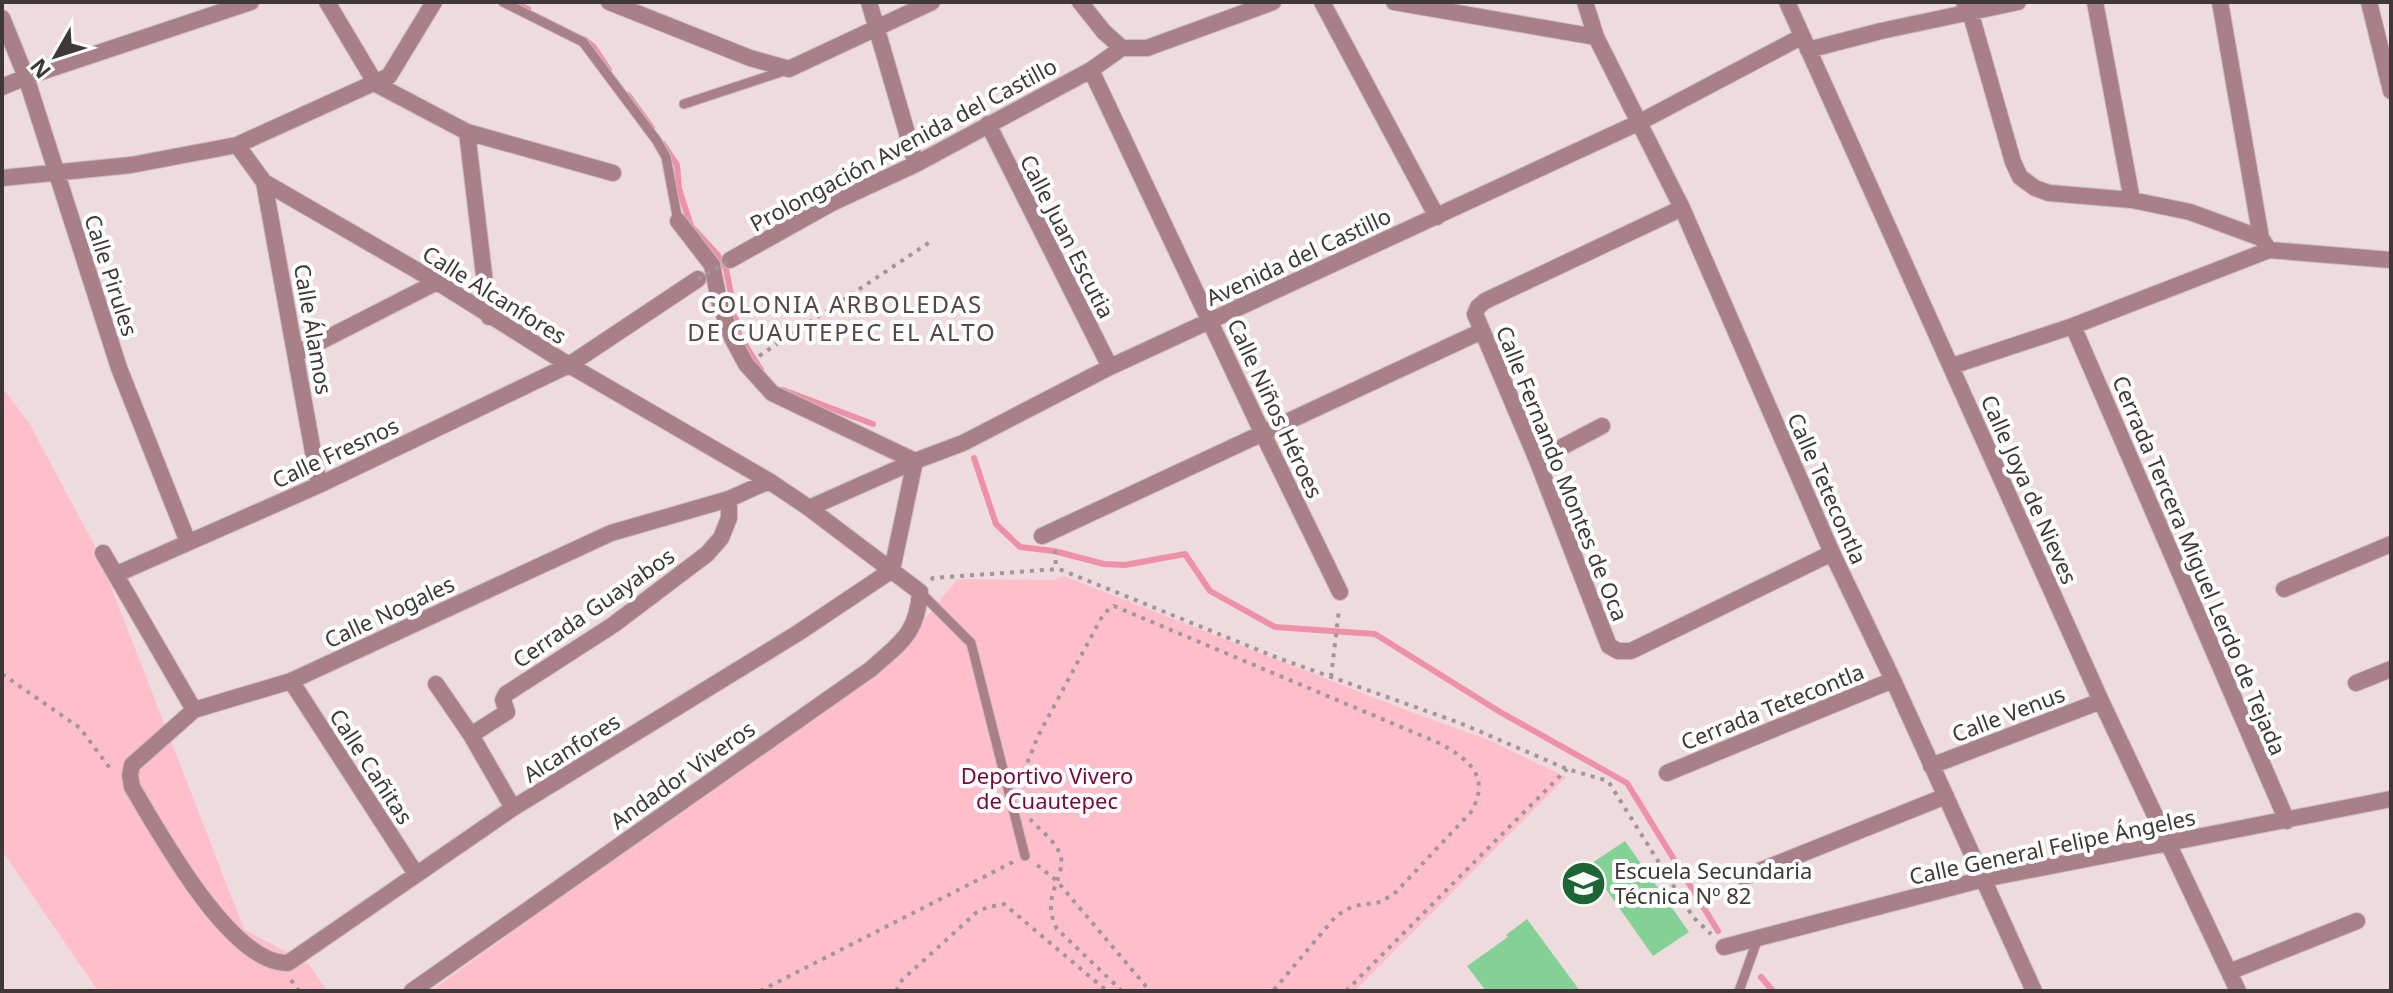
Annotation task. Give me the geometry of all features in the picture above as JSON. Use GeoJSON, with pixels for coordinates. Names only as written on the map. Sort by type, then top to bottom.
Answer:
{"type":"FeatureCollection","features":[{"type":"Feature","properties":{"kind":"street"},"geometry":{"type":"LineString","coordinates":[[2,87],[251,2]]}},
{"type":"Feature","properties":{"kind":"street"},"geometry":{"type":"LineString","coordinates":[[327,2],[376,84],[467,132],[613,173]]}},
{"type":"Feature","properties":{"kind":"street"},"geometry":{"type":"LineString","coordinates":[[2,178],[131,165],[237,145],[389,76],[434,2]]}},
{"type":"Feature","properties":{"kind":"street"},"geometry":{"type":"LineString","coordinates":[[609,2],[642,9],[750,58],[789,69],[932,2]]}},
{"type":"Feature","properties":{"kind":"street"},"geometry":{"type":"LineString","coordinates":[[869,2],[916,164]]}},
{"type":"Feature","properties":{"kind":"street"},"geometry":{"type":"LineString","coordinates":[[1080,2],[1104,32],[1122,48]]}},
{"type":"Feature","properties":{"kind":"street","name":"Prolongación Avenida del Castillo"},"geometry":{"type":"LineString","coordinates":[[730,260],[832,203],[916,164],[1091,70],[1122,48],[1147,48],[1273,2]]}},
{"type":"Feature","properties":{"kind":"street"},"geometry":{"type":"LineString","coordinates":[[1322,2],[1437,217]]}},
{"type":"Feature","properties":{"kind":"street"},"geometry":{"type":"LineString","coordinates":[[1394,2],[1596,37]]}},
{"type":"Feature","properties":{"kind":"street","name":"Calle Tetecontla"},"geometry":{"type":"LineString","coordinates":[[1585,2],[1596,37],[1682,208],[1832,553],[2034,991]]}},
{"type":"Feature","properties":{"kind":"street","name":"Calle Joya de Nieves"},"geometry":{"type":"LineString","coordinates":[[1787,2],[2101,701],[2238,991]]}},
{"type":"Feature","properties":{"kind":"street","name":"Avenida del Castillo"},"geometry":{"type":"LineString","coordinates":[[809,508],[963,443],[1110,367],[1805,44],[1967,7],[2018,2]]}},
{"type":"Feature","properties":{"kind":"street"},"geometry":{"type":"LineString","coordinates":[[2095,2],[2132,200]]}},
{"type":"Feature","properties":{"kind":"street"},"geometry":{"type":"LineString","coordinates":[[2220,2],[2265,244]]}},
{"type":"Feature","properties":{"kind":"street"},"geometry":{"type":"LineString","coordinates":[[2369,2],[2391,91]]}},
{"type":"Feature","properties":{"kind":"street"},"geometry":{"type":"LineString","coordinates":[[1967,7],[2013,162],[2020,177],[2035,188],[2049,193],[2132,200],[2190,212],[2265,244],[2391,260]]}},
{"type":"Feature","properties":{"kind":"street","name":"Calle Pirules"},"geometry":{"type":"LineString","coordinates":[[2,18],[26,77],[119,368],[188,542]]}},
{"type":"Feature","properties":{"kind":"street","name":"Calle Niños Héroes"},"geometry":{"type":"LineString","coordinates":[[1091,70],[1340,592]]}},
{"type":"Feature","properties":{"kind":"street","name":"Calle Juan Escutia"},"geometry":{"type":"LineString","coordinates":[[988,124],[1110,367]]}},
{"type":"Feature","properties":{"kind":"street"},"geometry":{"type":"LineString","coordinates":[[467,132],[489,317]]}},
{"type":"Feature","properties":{"kind":"street","name":"Calle Alcanfores"},"geometry":{"type":"LineString","coordinates":[[237,145],[264,182],[769,481],[892,570]]}},
{"type":"Feature","properties":{"kind":"street","name":"Calle Álamos"},"geometry":{"type":"LineString","coordinates":[[264,182],[319,485]]}},
{"type":"Feature","properties":{"kind":"street","name":"Calle Fernando Montes de Oca"},"geometry":{"type":"LineString","coordinates":[[1682,208],[1485,301],[1475,314],[1537,460],[1609,646],[1618,651],[1631,651],[1832,553]]}},
{"type":"Feature","properties":{"kind":"street"},"geometry":{"type":"LineString","coordinates":[[678,221],[712,265],[719,300],[732,338],[746,364],[772,393],[915,461],[892,570],[920,592]]}},
{"type":"Feature","properties":{"kind":"street"},"geometry":{"type":"LineString","coordinates":[[1952,366],[2073,326],[2265,244]]}},
{"type":"Feature","properties":{"kind":"street"},"geometry":{"type":"LineString","coordinates":[[569,365],[698,279]]}},
{"type":"Feature","properties":{"kind":"street"},"geometry":{"type":"LineString","coordinates":[[296,354],[437,282]]}},
{"type":"Feature","properties":{"kind":"street","name":"Cerrada Tercera Miguel Lerdo de Tejada"},"geometry":{"type":"LineString","coordinates":[[2073,326],[2287,821]]}},
{"type":"Feature","properties":{"kind":"street"},"geometry":{"type":"LineString","coordinates":[[1048,540],[1482,331]]}},
{"type":"Feature","properties":{"kind":"street","name":"Calle Fresnos"},"geometry":{"type":"LineString","coordinates":[[117,574],[319,485],[569,365]]}},
{"type":"Feature","properties":{"kind":"street"},"geometry":{"type":"LineString","coordinates":[[1537,460],[1602,426]]}},
{"type":"Feature","properties":{"kind":"street","name":"Calle Nogales"},"geometry":{"type":"LineString","coordinates":[[194,710],[291,681],[611,533],[729,499],[769,481]]}},
{"type":"Feature","properties":{"kind":"street","name":"Cerrada Guayabos"},"geometry":{"type":"LineString","coordinates":[[471,735],[507,712],[503,700],[506,694],[613,625],[707,554],[721,538],[729,518],[729,499]]}},
{"type":"Feature","properties":{"kind":"street"},"geometry":{"type":"LineString","coordinates":[[2284,589],[2391,544]]}},
{"type":"Feature","properties":{"kind":"street"},"geometry":{"type":"LineString","coordinates":[[103,553],[194,710]]}},
{"type":"Feature","properties":{"kind":"street","name":"Alcanfores"},"geometry":{"type":"LineString","coordinates":[[194,710],[132,765],[132,787],[201,896],[234,933],[268,961],[288,963],[513,808],[798,633],[892,570]]}},
{"type":"Feature","properties":{"kind":"street","name":"Andador Viveros"},"geometry":{"type":"LineString","coordinates":[[412,991],[871,669],[914,626],[920,592]]}},
{"type":"Feature","properties":{"kind":"street"},"geometry":{"type":"LineString","coordinates":[[2356,683],[2391,669]]}},
{"type":"Feature","properties":{"kind":"street","name":"Cerrada Tetecontla"},"geometry":{"type":"LineString","coordinates":[[1667,773],[1893,680]]}},
{"type":"Feature","properties":{"kind":"street","name":"Calle Cañitas"},"geometry":{"type":"LineString","coordinates":[[291,681],[416,874]]}},
{"type":"Feature","properties":{"kind":"street"},"geometry":{"type":"LineString","coordinates":[[436,684],[471,735],[513,808]]}},
{"type":"Feature","properties":{"kind":"street","name":"Calle Venus"},"geometry":{"type":"LineString","coordinates":[[1931,766],[2101,701]]}},
{"type":"Feature","properties":{"kind":"street"},"geometry":{"type":"LineString","coordinates":[[1744,877],[1946,796]]}},
{"type":"Feature","properties":{"kind":"street","name":"Calle General Felipe Ángeles"},"geometry":{"type":"LineString","coordinates":[[1724,947],[1984,879],[2391,799]]}},
{"type":"Feature","properties":{"kind":"street"},"geometry":{"type":"LineString","coordinates":[[2229,972],[2357,921]]}},
{"type":"Feature","properties":{"kind":"lane"},"geometry":{"type":"LineString","coordinates":[[503,2],[583,42],[666,157],[678,221]]}},
{"type":"Feature","properties":{"kind":"lane"},"geometry":{"type":"LineString","coordinates":[[684,104],[789,69]]}},
{"type":"Feature","properties":{"kind":"lane"},"geometry":{"type":"LineString","coordinates":[[920,592],[971,643],[1025,856]]}},
{"type":"Feature","properties":{"kind":"lane"},"geometry":{"type":"LineString","coordinates":[[1739,991],[1758,938]]}},
{"type":"Feature","properties":{"kind":"path"},"geometry":{"type":"LineString","coordinates":[[759,355],[930,242]]}},
{"type":"Feature","properties":{"kind":"path"},"geometry":{"type":"LineString","coordinates":[[698,279],[730,260]]}},
{"type":"Feature","properties":{"kind":"path"},"geometry":{"type":"LineString","coordinates":[[1048,540],[1056,569]]}},
{"type":"Feature","properties":{"kind":"path"},"geometry":{"type":"LineString","coordinates":[[920,592],[933,578],[1056,569],[1278,658],[1460,723],[1567,769],[1608,781],[1693,917],[1724,947]]}},
{"type":"Feature","properties":{"kind":"path"},"geometry":{"type":"LineString","coordinates":[[1019,784],[1045,722],[1104,613],[1114,606],[1439,743],[1462,756],[1478,775],[1481,788],[1471,812],[1396,892],[1381,902],[1353,906],[1336,916],[1273,991]]}},
{"type":"Feature","properties":{"kind":"path"},"geometry":{"type":"LineString","coordinates":[[1331,677],[1339,611]]}},
{"type":"Feature","properties":{"kind":"path"},"geometry":{"type":"LineString","coordinates":[[1346,991],[1567,769]]}},
{"type":"Feature","properties":{"kind":"path"},"geometry":{"type":"LineString","coordinates":[[1030,818],[1059,850],[1061,858],[1050,909],[1057,929],[1121,991]]}},
{"type":"Feature","properties":{"kind":"path"},"geometry":{"type":"LineString","coordinates":[[760,991],[1025,856],[1056,880],[1150,991]]}},
{"type":"Feature","properties":{"kind":"path"},"geometry":{"type":"LineString","coordinates":[[896,991],[902,980],[977,912],[1004,904],[1107,991]]}},
{"type":"Feature","properties":{"kind":"green space"},"geometry":{"type":"Polygon","coordinates":[[[2,387],[29,423],[96,548],[244,929],[309,964],[327,991],[98,991],[2,851],[2,387]]]}},
{"type":"Feature","properties":{"kind":"green space","name":"Deportivo Vivero de Cuautepec"},"geometry":{"type":"Polygon","coordinates":[[[1064,576],[1489,740],[1566,777],[1355,991],[431,991],[566,893],[733,762],[910,638],[957,579],[1053,580],[1064,576]]]}},
{"type":"Feature","properties":{"kind":"building"},"geometry":{"type":"Polygon","coordinates":[[[1625,841],[1689,932],[1653,956],[1589,865],[1625,841]]]}},
{"type":"Feature","properties":{"kind":"building"},"geometry":{"type":"Polygon","coordinates":[[[1527,919],[1580,991],[1486,991],[1467,966],[1508,937],[1506,935],[1527,919]]]}},
{"type":"Feature","properties":{"kind":"waterway"},"geometry":{"type":"LineString","coordinates":[[513,2],[528,9]]}},
{"type":"Feature","properties":{"kind":"waterway"},"geometry":{"type":"LineString","coordinates":[[584,39],[593,46],[609,70]]}},
{"type":"Feature","properties":{"kind":"waterway"},"geometry":{"type":"LineString","coordinates":[[628,95],[652,128]]}},
{"type":"Feature","properties":{"kind":"waterway"},"geometry":{"type":"LineString","coordinates":[[663,144],[677,165],[679,189],[691,226],[717,254],[726,269],[739,335],[761,370]]}},
{"type":"Feature","properties":{"kind":"waterway"},"geometry":{"type":"LineString","coordinates":[[783,390],[873,424]]}},
{"type":"Feature","properties":{"kind":"waterway"},"geometry":{"type":"LineString","coordinates":[[974,458],[996,524],[1020,547],[1054,551],[1104,564],[1125,565],[1185,554],[1210,591],[1275,627],[1375,634],[1500,712],[1627,783],[1718,931]]}},
{"type":"Feature","properties":{"kind":"waterway"},"geometry":{"type":"LineString","coordinates":[[1761,977],[1773,991]]}},
{"type":"Feature","properties":{"kind":"place","name":"Escuela Secundaria Técnica Nº 82"},"geometry":{"type":"Point","coordinates":[1583,883]}},
{"type":"Feature","properties":{"kind":"district","name":"COLONIA ARBOLEDAS DE CUAUTEPEC EL ALTO"},"geometry":{"type":"Point","coordinates":[842,317]}}]}
